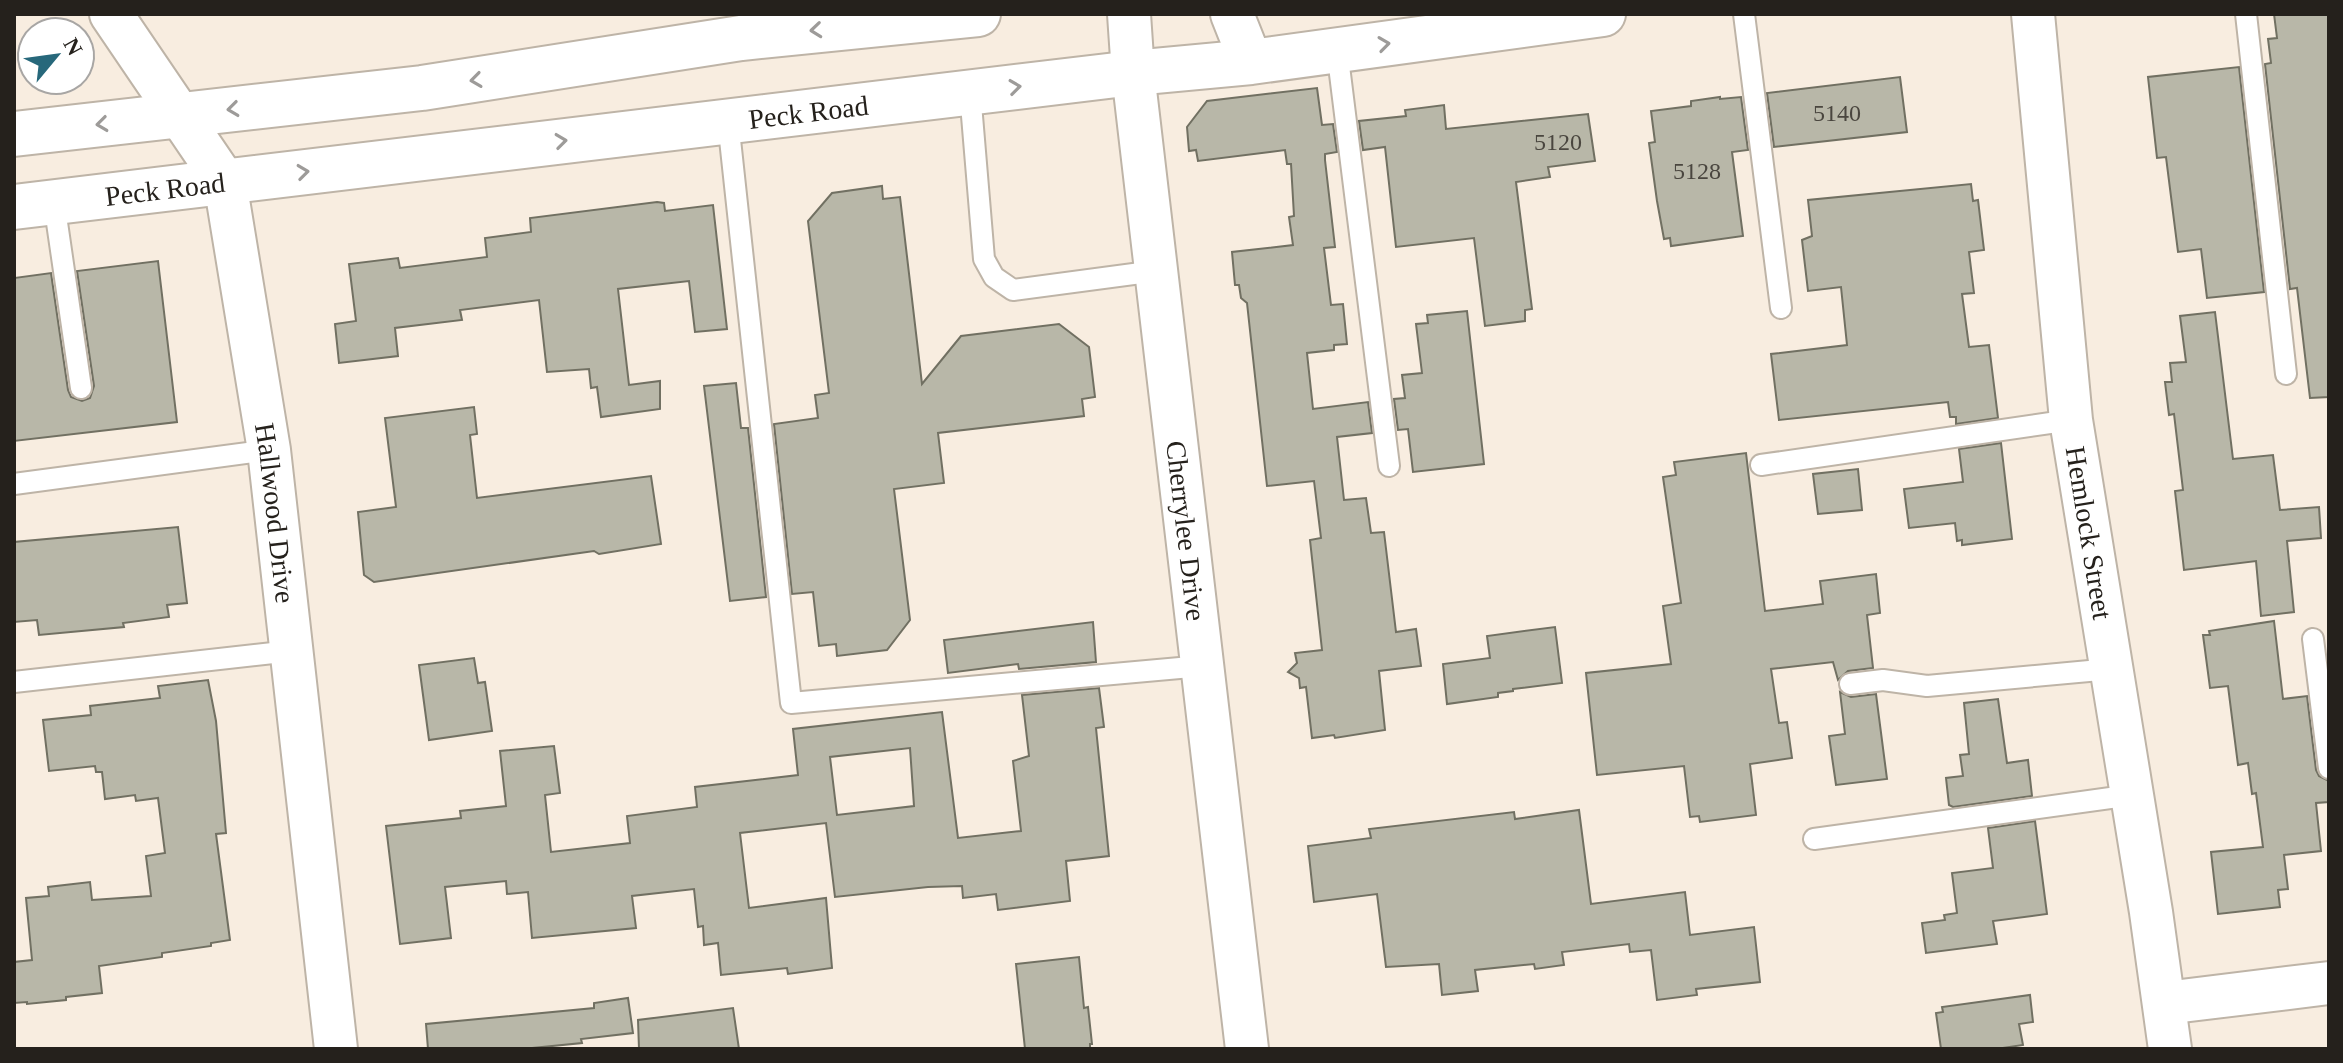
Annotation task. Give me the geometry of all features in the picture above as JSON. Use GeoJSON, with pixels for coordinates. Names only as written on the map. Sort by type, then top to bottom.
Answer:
{"type":"FeatureCollection","features":[{"type":"Feature","properties":{"kind":"main road"},"geometry":{"type":"LineString","coordinates":[[14,134],[422,88],[741,38],[978,14]]}},
{"type":"Feature","properties":{"kind":"main road","name":"Peck Road"},"geometry":{"type":"LineString","coordinates":[[34,204],[970,92],[1251,62],[1603,14]]}},
{"type":"Feature","properties":{"kind":"street","name":"Hallwood Drive"},"geometry":{"type":"LineString","coordinates":[[111,14],[225,182],[269,450],[336,1049]]}},
{"type":"Feature","properties":{"kind":"street","name":"Cherrylee Drive"},"geometry":{"type":"LineString","coordinates":[[1129,14],[1133,73],[1247,1049]]}},
{"type":"Feature","properties":{"kind":"street"},"geometry":{"type":"LineString","coordinates":[[1232,14],[1251,62]]}},
{"type":"Feature","properties":{"kind":"street","name":"Hemlock Street"},"geometry":{"type":"LineString","coordinates":[[2033,14],[2071,420],[2170,1049]]}},
{"type":"Feature","properties":{"kind":"street"},"geometry":{"type":"LineString","coordinates":[[2165,1003],[2329,983]]}},
{"type":"Feature","properties":{"kind":"lane"},"geometry":{"type":"LineString","coordinates":[[1744,14],[1781,308]]}},
{"type":"Feature","properties":{"kind":"lane"},"geometry":{"type":"LineString","coordinates":[[2246,14],[2286,374]]}},
{"type":"Feature","properties":{"kind":"lane"},"geometry":{"type":"LineString","coordinates":[[1337,50],[1389,466]]}},
{"type":"Feature","properties":{"kind":"lane"},"geometry":{"type":"LineString","coordinates":[[970,92],[984,259],[994,277],[1013,290],[1156,271]]}},
{"type":"Feature","properties":{"kind":"lane"},"geometry":{"type":"LineString","coordinates":[[728,121],[791,703],[1202,666]]}},
{"type":"Feature","properties":{"kind":"lane"},"geometry":{"type":"LineString","coordinates":[[34,204],[81,388]]}},
{"type":"Feature","properties":{"kind":"lane"},"geometry":{"type":"LineString","coordinates":[[1761,465],[2071,420]]}},
{"type":"Feature","properties":{"kind":"lane"},"geometry":{"type":"LineString","coordinates":[[14,484],[269,450]]}},
{"type":"Feature","properties":{"kind":"lane"},"geometry":{"type":"LineString","coordinates":[[2313,639],[2329,768]]}},
{"type":"Feature","properties":{"kind":"lane"},"geometry":{"type":"LineString","coordinates":[[14,682],[291,651]]}},
{"type":"Feature","properties":{"kind":"lane"},"geometry":{"type":"LineString","coordinates":[[1850,684],[1883,680],[1927,686],[2111,669]]}},
{"type":"Feature","properties":{"kind":"lane"},"geometry":{"type":"LineString","coordinates":[[1814,839],[2132,795]]}},
{"type":"Feature","properties":{"kind":"building"},"geometry":{"type":"Polygon","coordinates":[[[2274,14],[2329,14],[2329,397],[2310,398],[2297,288],[2290,289],[2265,64],[2271,63],[2268,39],[2277,38],[2274,14]]]}},
{"type":"Feature","properties":{"kind":"building"},"geometry":{"type":"Polygon","coordinates":[[[2239,67],[2264,292],[2207,298],[2201,249],[2178,252],[2166,157],[2157,158],[2148,77],[2239,67]]]}},
{"type":"Feature","properties":{"kind":"building"},"geometry":{"type":"Polygon","coordinates":[[[1900,77],[1907,132],[1774,147],[1767,93],[1900,77]]]}},
{"type":"Feature","properties":{"kind":"building"},"geometry":{"type":"Polygon","coordinates":[[[1317,88],[1322,125],[1333,124],[1337,152],[1325,154],[1335,247],[1324,248],[1331,305],[1343,304],[1347,344],[1334,345],[1334,350],[1307,353],[1313,409],[1368,402],[1372,433],[1337,437],[1344,500],[1366,498],[1371,533],[1384,532],[1396,632],[1416,629],[1421,666],[1379,671],[1385,730],[1335,738],[1334,735],[1312,738],[1306,687],[1300,688],[1299,678],[1288,672],[1297,663],[1295,653],[1322,650],[1310,540],[1321,538],[1314,481],[1267,486],[1247,303],[1241,298],[1239,285],[1235,285],[1232,252],[1293,245],[1289,217],[1294,216],[1291,164],[1287,164],[1285,150],[1198,161],[1196,150],[1189,151],[1187,127],[1207,101],[1317,88]]]}},
{"type":"Feature","properties":{"kind":"building"},"geometry":{"type":"Polygon","coordinates":[[[1741,97],[1748,150],[1732,152],[1743,236],[1671,246],[1670,238],[1664,239],[1657,201],[1649,143],[1655,142],[1651,111],[1691,106],[1691,101],[1741,97]]]}},
{"type":"Feature","properties":{"kind":"building"},"geometry":{"type":"Polygon","coordinates":[[[1444,105],[1446,129],[1588,114],[1595,161],[1548,167],[1550,177],[1516,182],[1532,309],[1525,310],[1525,321],[1485,326],[1474,238],[1396,247],[1385,147],[1363,150],[1359,121],[1406,116],[1405,110],[1444,105]]]}},
{"type":"Feature","properties":{"kind":"building"},"geometry":{"type":"Polygon","coordinates":[[[1971,184],[1973,201],[1978,200],[1984,250],[1969,252],[1974,293],[1962,294],[1969,347],[1989,345],[1998,418],[1956,424],[1956,417],[1950,417],[1948,402],[1779,420],[1771,354],[1847,345],[1841,287],[1808,291],[1802,240],[1812,236],[1808,200],[1971,184]]]}},
{"type":"Feature","properties":{"kind":"building"},"geometry":{"type":"Polygon","coordinates":[[[882,186],[883,199],[900,197],[922,384],[961,336],[1059,324],[1089,347],[1095,397],[1082,399],[1084,416],[938,433],[944,483],[894,489],[910,620],[887,650],[837,656],[836,644],[819,646],[813,592],[792,594],[774,424],[818,418],[815,395],[829,393],[808,221],[832,193],[882,186]]]}},
{"type":"Feature","properties":{"kind":"building"},"geometry":{"type":"Polygon","coordinates":[[[664,203],[665,211],[713,205],[727,329],[695,332],[689,281],[618,289],[629,385],[660,381],[660,409],[601,417],[597,387],[591,388],[589,369],[547,372],[539,300],[460,310],[462,320],[395,328],[398,356],[339,363],[335,324],[356,321],[349,264],[398,258],[400,268],[487,257],[485,238],[531,232],[530,218],[664,203]]]}},
{"type":"Feature","properties":{"kind":"building"},"geometry":{"type":"Polygon","coordinates":[[[158,261],[177,422],[14,441],[14,278],[51,273],[68,390],[71,397],[82,401],[90,398],[94,386],[77,271],[158,261]]]}},
{"type":"Feature","properties":{"kind":"building"},"geometry":{"type":"Polygon","coordinates":[[[1467,311],[1484,464],[1413,472],[1408,429],[1398,430],[1394,399],[1405,398],[1402,375],[1422,373],[1416,324],[1428,323],[1427,315],[1467,311]]]}},
{"type":"Feature","properties":{"kind":"building"},"geometry":{"type":"Polygon","coordinates":[[[2215,312],[2233,459],[2273,455],[2280,510],[2319,507],[2321,538],[2287,541],[2294,612],[2261,616],[2256,561],[2184,570],[2175,491],[2183,490],[2174,414],[2169,415],[2165,382],[2172,382],[2170,363],[2186,362],[2180,316],[2215,312]]]}},
{"type":"Feature","properties":{"kind":"building"},"geometry":{"type":"Polygon","coordinates":[[[736,383],[741,428],[748,428],[766,597],[730,601],[704,386],[736,383]]]}},
{"type":"Feature","properties":{"kind":"building"},"geometry":{"type":"Polygon","coordinates":[[[474,407],[477,434],[470,435],[477,498],[651,476],[661,544],[374,582],[364,575],[358,512],[396,507],[385,418],[474,407]]]}},
{"type":"Feature","properties":{"kind":"building"},"geometry":{"type":"Polygon","coordinates":[[[2001,443],[2012,539],[1962,545],[1962,540],[1957,541],[1955,523],[1909,528],[1904,489],[1963,482],[1959,449],[2001,443]]]}},
{"type":"Feature","properties":{"kind":"building"},"geometry":{"type":"Polygon","coordinates":[[[1746,453],[1765,611],[1823,604],[1820,581],[1876,574],[1880,613],[1867,615],[1873,668],[1848,671],[1838,680],[1833,662],[1771,669],[1779,723],[1787,722],[1792,758],[1750,764],[1756,815],[1700,822],[1699,816],[1690,817],[1684,766],[1597,775],[1586,673],[1671,664],[1663,606],[1681,603],[1663,477],[1676,475],[1674,462],[1746,453]]]}},
{"type":"Feature","properties":{"kind":"building"},"geometry":{"type":"Polygon","coordinates":[[[1858,469],[1862,510],[1818,514],[1813,474],[1858,469]]]}},
{"type":"Feature","properties":{"kind":"building"},"geometry":{"type":"Polygon","coordinates":[[[178,527],[187,603],[167,605],[169,617],[123,623],[124,627],[39,635],[37,620],[14,622],[14,542],[178,527]]]}},
{"type":"Feature","properties":{"kind":"building"},"geometry":{"type":"Polygon","coordinates":[[[2274,621],[2283,699],[2307,696],[2316,770],[2319,776],[2329,781],[2329,802],[2316,803],[2321,851],[2284,855],[2288,889],[2278,890],[2280,907],[2218,914],[2211,852],[2263,847],[2256,793],[2252,794],[2248,763],[2238,765],[2228,686],[2210,688],[2203,635],[2210,635],[2209,631],[2274,621]]]}},
{"type":"Feature","properties":{"kind":"building"},"geometry":{"type":"Polygon","coordinates":[[[1093,622],[1096,662],[1019,669],[1018,664],[948,673],[944,640],[1093,622]]]}},
{"type":"Feature","properties":{"kind":"building"},"geometry":{"type":"Polygon","coordinates":[[[1555,627],[1562,683],[1513,689],[1498,693],[1498,697],[1447,704],[1443,664],[1490,658],[1487,636],[1555,627]]]}},
{"type":"Feature","properties":{"kind":"building"},"geometry":{"type":"Polygon","coordinates":[[[474,658],[478,683],[485,682],[492,731],[429,740],[419,665],[474,658]]]}},
{"type":"Feature","properties":{"kind":"building"},"geometry":{"type":"Polygon","coordinates":[[[208,680],[216,721],[226,833],[216,834],[230,940],[162,953],[162,957],[99,966],[102,993],[66,997],[66,1000],[14,1003],[14,962],[32,960],[26,898],[49,896],[48,887],[90,882],[92,900],[151,896],[146,856],[165,853],[158,798],[136,801],[135,795],[105,799],[102,772],[96,772],[95,766],[49,771],[43,720],[91,715],[90,706],[160,698],[158,686],[208,680]]]}},
{"type":"Feature","properties":{"kind":"building"},"geometry":{"type":"Polygon","coordinates":[[[1099,688],[1104,727],[1096,728],[1109,856],[1066,861],[1070,901],[998,910],[996,894],[963,898],[962,886],[835,897],[826,823],[740,833],[749,908],[826,898],[832,968],[788,974],[787,968],[721,975],[718,943],[704,945],[703,926],[698,927],[694,889],[632,896],[636,928],[532,938],[528,892],[507,894],[506,881],[445,887],[451,938],[400,944],[386,826],[461,818],[460,811],[506,806],[500,751],[554,746],[560,793],[545,795],[551,852],[630,843],[627,816],[697,807],[695,787],[798,775],[793,729],[942,712],[958,838],[1021,831],[1013,761],[1029,756],[1022,695],[1099,688]],[[910,748],[830,757],[837,815],[914,806],[910,748]]]}},
{"type":"Feature","properties":{"kind":"building"},"geometry":{"type":"Polygon","coordinates":[[[1840,692],[1851,697],[1876,694],[1887,779],[1836,785],[1829,736],[1845,734],[1840,692]]]}},
{"type":"Feature","properties":{"kind":"building"},"geometry":{"type":"Polygon","coordinates":[[[1998,699],[2007,763],[2028,760],[2032,796],[1953,807],[1949,805],[1946,778],[1963,776],[1960,755],[1969,754],[1964,703],[1998,699]]]}},
{"type":"Feature","properties":{"kind":"building"},"geometry":{"type":"Polygon","coordinates":[[[1579,810],[1591,904],[1685,892],[1690,935],[1754,927],[1760,982],[1696,989],[1697,995],[1657,1000],[1651,950],[1630,952],[1629,944],[1562,952],[1564,965],[1535,969],[1534,964],[1475,970],[1478,991],[1442,995],[1439,964],[1386,967],[1377,894],[1314,902],[1308,846],[1371,838],[1369,829],[1514,812],[1515,819],[1579,810]]]}},
{"type":"Feature","properties":{"kind":"building"},"geometry":{"type":"Polygon","coordinates":[[[2035,821],[2047,914],[1993,921],[1997,944],[1926,953],[1922,923],[1945,920],[1944,915],[1957,913],[1952,873],[1993,868],[1988,828],[2035,821]]]}},
{"type":"Feature","properties":{"kind":"building"},"geometry":{"type":"Polygon","coordinates":[[[1079,957],[1084,1008],[1088,1007],[1090,1049],[1025,1049],[1016,964],[1079,957]]]}},
{"type":"Feature","properties":{"kind":"building"},"geometry":{"type":"Polygon","coordinates":[[[2030,995],[2033,1022],[2019,1024],[2023,1045],[1996,1049],[1941,1049],[1936,1013],[1943,1012],[1942,1007],[2030,995]]]}},
{"type":"Feature","properties":{"kind":"building"},"geometry":{"type":"Polygon","coordinates":[[[628,998],[633,1033],[581,1039],[582,1043],[522,1049],[428,1049],[426,1024],[594,1008],[594,1003],[628,998]]]}},
{"type":"Feature","properties":{"kind":"building"},"geometry":{"type":"Polygon","coordinates":[[[733,1008],[739,1049],[639,1049],[638,1020],[733,1008]]]}}]}
